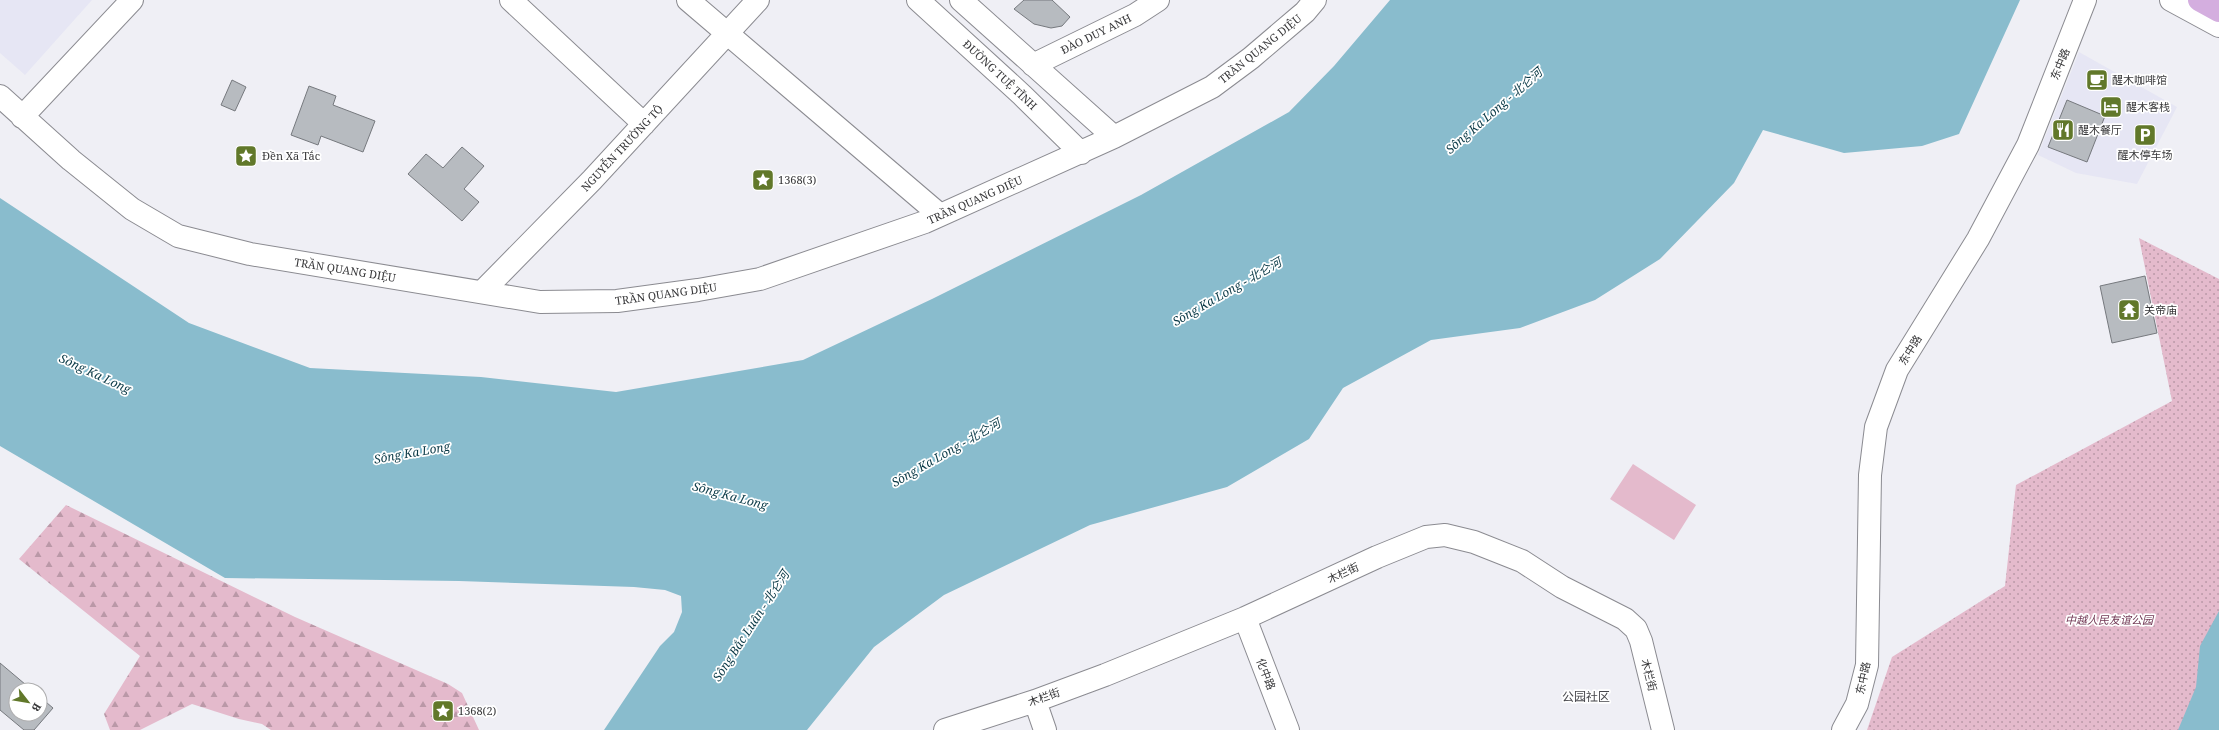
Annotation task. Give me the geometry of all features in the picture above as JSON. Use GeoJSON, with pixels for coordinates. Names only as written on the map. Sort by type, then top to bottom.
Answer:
{"type":"FeatureCollection","features":[{"type":"Feature","properties":{"kind":"main road"},"geometry":{"type":"LineString","coordinates":[[2198,0],[2219,11]]}},
{"type":"Feature","properties":{"kind":"street"},"geometry":{"type":"LineString","coordinates":[[22,117],[132,0]]}},
{"type":"Feature","properties":{"kind":"street"},"geometry":{"type":"LineString","coordinates":[[511,0],[644,124]]}},
{"type":"Feature","properties":{"kind":"street"},"geometry":{"type":"LineString","coordinates":[[688,0],[726,35],[940,215]]}},
{"type":"Feature","properties":{"kind":"street","name":"NGUYỄN TRƯỜNG TỘ"},"geometry":{"type":"LineString","coordinates":[[482,292],[592,180],[758,0]]}},
{"type":"Feature","properties":{"kind":"street","name":"ĐƯỜNG TUỆ TĨNH"},"geometry":{"type":"LineString","coordinates":[[918,0],[1022,95],[1081,153]]}},
{"type":"Feature","properties":{"kind":"street"},"geometry":{"type":"LineString","coordinates":[[961,0],[1114,137]]}},
{"type":"Feature","properties":{"kind":"street","name":"ĐÀO DUY ANH"},"geometry":{"type":"LineString","coordinates":[[1032,64],[1135,15],[1158,0]]}},
{"type":"Feature","properties":{"kind":"street","name":"TRẦN QUANG DIỆU"},"geometry":{"type":"LineString","coordinates":[[0,96],[22,117],[132,209],[178,236],[250,254],[540,302],[617,302],[760,279],[940,215],[1081,153],[1212,87],[1251,58],[1305,12],[1315,0]]}},
{"type":"Feature","properties":{"kind":"street","name":"东中路"},"geometry":{"type":"LineString","coordinates":[[1843,730],[1857,704],[1867,665],[1870,475],[1876,427],[1898,370],[1978,239],[2028,145],[2085,0]]}},
{"type":"Feature","properties":{"kind":"street"},"geometry":{"type":"LineString","coordinates":[[2171,0],[2219,26]]}},
{"type":"Feature","properties":{"kind":"street","name":"木栏街"},"geometry":{"type":"LineString","coordinates":[[945,730],[1034,701],[1105,675],[1245,618],[1377,557],[1426,537],[1445,535],[1474,542],[1522,561],[1562,587],[1626,619],[1636,629],[1641,642],[1664,730]]}},
{"type":"Feature","properties":{"kind":"street","name":"化中路"},"geometry":{"type":"LineString","coordinates":[[1245,618],[1288,730]]}},
{"type":"Feature","properties":{"kind":"street"},"geometry":{"type":"LineString","coordinates":[[1034,701],[1045,730]]}},
{"type":"Feature","properties":{"kind":"shaded area"},"geometry":{"type":"Polygon","coordinates":[[[0,0],[92,0],[25,75],[0,53],[0,0]]]}},
{"type":"Feature","properties":{"kind":"shaded area"},"geometry":{"type":"Polygon","coordinates":[[[2079,52],[2177,107],[2137,184],[2076,173],[2038,155],[2079,52]]]}},
{"type":"Feature","properties":{"kind":"green space","name":"中越人民友谊公园"},"geometry":{"type":"Polygon","coordinates":[[[2139,238],[2219,279],[2219,730],[1867,730],[1892,657],[2005,586],[2016,485],[2172,401],[2139,238]]]}},
{"type":"Feature","properties":{"kind":"green space"},"geometry":{"type":"Polygon","coordinates":[[[1633,464],[1696,505],[1674,540],[1610,499],[1633,464]]]}},
{"type":"Feature","properties":{"kind":"green space"},"geometry":{"type":"Polygon","coordinates":[[[66,505],[295,617],[448,684],[462,693],[479,730],[271,730],[262,724],[239,719],[192,704],[140,730],[110,730],[104,714],[140,656],[19,559],[66,505]]]}},
{"type":"Feature","properties":{"kind":"water"},"geometry":{"type":"Polygon","coordinates":[[[1390,0],[2020,0],[1959,134],[1922,146],[1844,153],[1763,130],[1734,183],[1660,259],[1595,300],[1520,328],[1431,340],[1343,388],[1309,439],[1227,487],[1090,525],[944,595],[874,647],[807,730],[604,730],[660,646],[674,632],[682,612],[681,596],[665,590],[634,587],[459,581],[225,578],[0,446],[0,198],[189,323],[310,368],[481,377],[616,392],[803,360],[932,299],[1141,195],[1289,112],[1334,66],[1390,0]]]}},
{"type":"Feature","properties":{"kind":"water"},"geometry":{"type":"Polygon","coordinates":[[[2219,611],[2219,730],[2178,730],[2196,687],[2200,646],[2219,611]]]}},
{"type":"Feature","properties":{"kind":"building"},"geometry":{"type":"Polygon","coordinates":[[[1024,0],[1052,0],[1070,17],[1062,26],[1051,28],[1034,24],[1014,9],[1024,0]]]}},
{"type":"Feature","properties":{"kind":"building"},"geometry":{"type":"Polygon","coordinates":[[[232,80],[246,87],[235,111],[221,105],[232,80]]]}},
{"type":"Feature","properties":{"kind":"building"},"geometry":{"type":"Polygon","coordinates":[[[309,86],[336,96],[333,105],[375,121],[363,152],[321,136],[318,145],[291,135],[309,86]]]}},
{"type":"Feature","properties":{"kind":"building"},"geometry":{"type":"Polygon","coordinates":[[[2067,100],[2105,116],[2087,162],[2048,147],[2067,100]]]}},
{"type":"Feature","properties":{"kind":"building"},"geometry":{"type":"Polygon","coordinates":[[[462,147],[484,166],[464,189],[479,202],[462,221],[408,174],[426,154],[443,168],[462,147]]]}},
{"type":"Feature","properties":{"kind":"building","name":"关帝庙"},"geometry":{"type":"Polygon","coordinates":[[[2145,276],[2157,333],[2112,343],[2100,286],[2145,276]]]}},
{"type":"Feature","properties":{"kind":"building"},"geometry":{"type":"Polygon","coordinates":[[[0,663],[23,682],[8,682],[8,717],[0,710],[0,663]]]}},
{"type":"Feature","properties":{"kind":"building"},"geometry":{"type":"Polygon","coordinates":[[[48,704],[53,708],[48,714],[48,704]]]}},
{"type":"Feature","properties":{"kind":"building"},"geometry":{"type":"Polygon","coordinates":[[[14,722],[41,722],[34,730],[24,730],[14,722]]]}},
{"type":"Feature","properties":{"kind":"place","name":"醒木咖啡馆"},"geometry":{"type":"Point","coordinates":[2097,80]}},
{"type":"Feature","properties":{"kind":"place","name":"醒木客栈"},"geometry":{"type":"Point","coordinates":[2111,107]}},
{"type":"Feature","properties":{"kind":"place","name":"醒木餐厅"},"geometry":{"type":"Point","coordinates":[2063,130]}},
{"type":"Feature","properties":{"kind":"place","name":"醒木停车场"},"geometry":{"type":"Point","coordinates":[2145,135]}},
{"type":"Feature","properties":{"kind":"place","name":"Đền Xã Tắc"},"geometry":{"type":"Point","coordinates":[246,156]}},
{"type":"Feature","properties":{"kind":"place","name":"1368(3)"},"geometry":{"type":"Point","coordinates":[763,180]}},
{"type":"Feature","properties":{"kind":"place","name":"关帝庙"},"geometry":{"type":"Point","coordinates":[2129,310]}},
{"type":"Feature","properties":{"kind":"place","name":"1368(2)"},"geometry":{"type":"Point","coordinates":[443,711]}},
{"type":"Feature","properties":{"kind":"district","name":"公园社区"},"geometry":{"type":"Point","coordinates":[1586,697]}},
{"type":"Feature","properties":{"kind":"water label","name":"Sông Ka Long - 北仑河"},"geometry":{"type":"Point","coordinates":[1494,111]}},
{"type":"Feature","properties":{"kind":"water label","name":"Sông Ka Long - 北仑河"},"geometry":{"type":"Point","coordinates":[1227,292]}},
{"type":"Feature","properties":{"kind":"water label","name":"Sông Ka Long"},"geometry":{"type":"Point","coordinates":[95,374]}},
{"type":"Feature","properties":{"kind":"water label","name":"Sông Ka Long"},"geometry":{"type":"Point","coordinates":[412,453]}},
{"type":"Feature","properties":{"kind":"water label","name":"Sông Ka Long - 北仑河"},"geometry":{"type":"Point","coordinates":[946,453]}},
{"type":"Feature","properties":{"kind":"water label","name":"Sông Ka Long"},"geometry":{"type":"Point","coordinates":[730,496]}},
{"type":"Feature","properties":{"kind":"water label","name":"Sông Bắc Luân - 北仑河"},"geometry":{"type":"Point","coordinates":[751,626]}}]}
